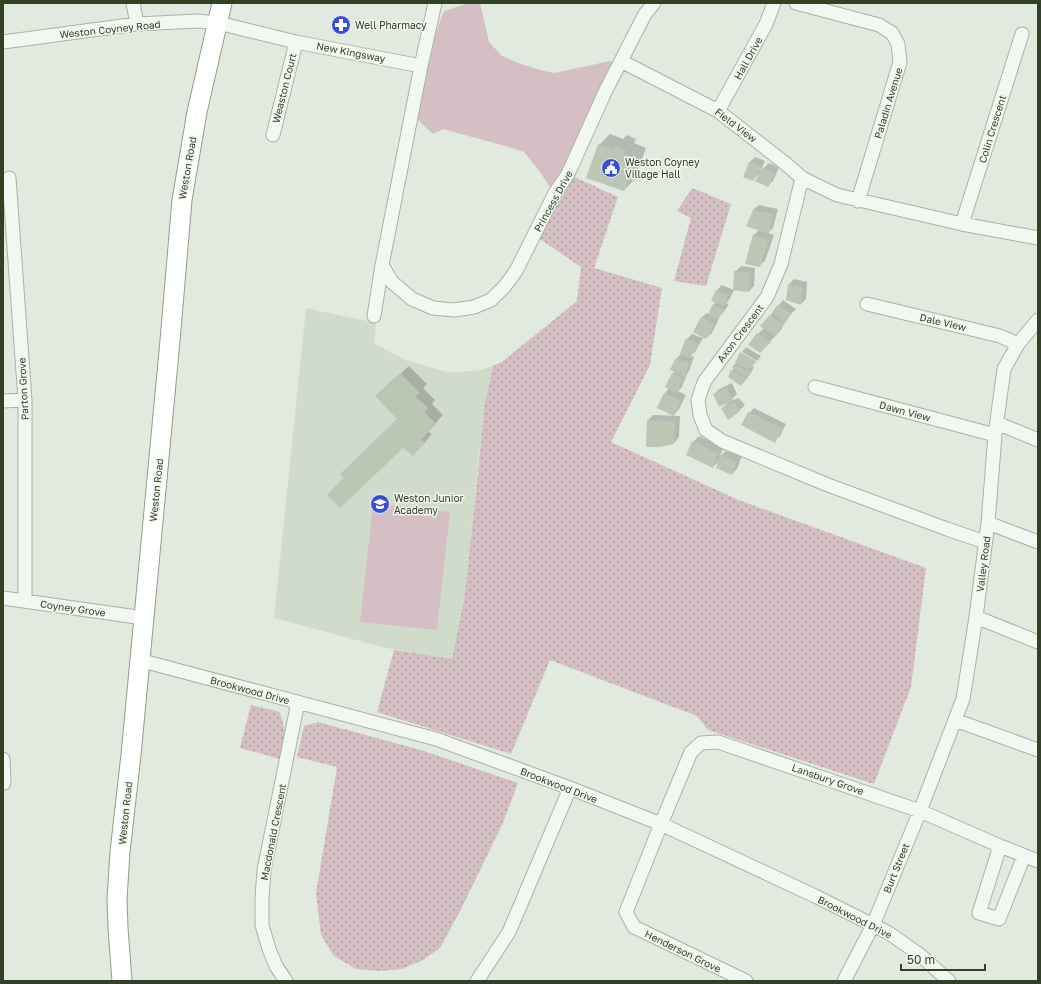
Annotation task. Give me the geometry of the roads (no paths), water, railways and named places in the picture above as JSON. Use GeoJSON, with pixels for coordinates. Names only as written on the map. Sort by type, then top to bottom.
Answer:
{"type":"FeatureCollection","features":[{"type":"Feature","properties":{"kind":"highway","name":"Weston Road"},"geometry":{"type":"LineString","coordinates":[[122,981],[117,899],[120,852],[132,747],[139,660],[170,349],[182,200],[197,112],[222,3]]}},
{"type":"Feature","properties":{"kind":"street"},"geometry":{"type":"LineString","coordinates":[[133,3],[137,24]]}},
{"type":"Feature","properties":{"kind":"street"},"geometry":{"type":"LineString","coordinates":[[374,316],[382,265],[421,66],[435,3]]}},
{"type":"Feature","properties":{"kind":"street","name":"Princess Drive"},"geometry":{"type":"LineString","coordinates":[[382,265],[392,282],[412,298],[433,308],[454,310],[474,308],[491,300],[505,286],[516,271],[553,196],[568,174],[605,92],[645,14],[654,3]]}},
{"type":"Feature","properties":{"kind":"street","name":"Hall Drive"},"geometry":{"type":"LineString","coordinates":[[718,111],[766,24],[774,3]]}},
{"type":"Feature","properties":{"kind":"street","name":"Paladin Avenue"},"geometry":{"type":"LineString","coordinates":[[796,3],[879,25],[892,33],[898,44],[900,62],[858,201]]}},
{"type":"Feature","properties":{"kind":"street","name":"Weston Coyney Road"},"geometry":{"type":"LineString","coordinates":[[3,42],[137,24],[198,21],[218,23]]}},
{"type":"Feature","properties":{"kind":"street","name":"New Kingsway"},"geometry":{"type":"LineString","coordinates":[[218,23],[296,42],[421,66]]}},
{"type":"Feature","properties":{"kind":"street","name":"Colin Crescent"},"geometry":{"type":"LineString","coordinates":[[962,224],[1022,34]]}},
{"type":"Feature","properties":{"kind":"street","name":"Weaston Court"},"geometry":{"type":"LineString","coordinates":[[273,135],[296,42]]}},
{"type":"Feature","properties":{"kind":"street","name":"Field View"},"geometry":{"type":"LineString","coordinates":[[621,61],[718,111],[802,178]]}},
{"type":"Feature","properties":{"kind":"street","name":"Parton Grove"},"geometry":{"type":"LineString","coordinates":[[9,178],[25,400],[25,601]]}},
{"type":"Feature","properties":{"kind":"street"},"geometry":{"type":"LineString","coordinates":[[802,178],[837,195],[858,201],[962,224],[1038,238]]}},
{"type":"Feature","properties":{"kind":"street","name":"Axon Crescent"},"geometry":{"type":"LineString","coordinates":[[802,178],[780,264],[767,297],[704,382],[698,400],[700,415],[706,430],[722,441],[828,485],[947,530],[985,542]]}},
{"type":"Feature","properties":{"kind":"street","name":"Dale View"},"geometry":{"type":"LineString","coordinates":[[867,304],[1000,336],[1018,344]]}},
{"type":"Feature","properties":{"kind":"street","name":"Valley Road"},"geometry":{"type":"LineString","coordinates":[[920,811],[963,699],[976,617],[988,523],[996,429],[1004,369],[1018,344],[1038,320]]}},
{"type":"Feature","properties":{"kind":"street","name":"Dawn View"},"geometry":{"type":"LineString","coordinates":[[815,387],[1038,440]]}},
{"type":"Feature","properties":{"kind":"street"},"geometry":{"type":"LineString","coordinates":[[3,402],[25,400]]}},
{"type":"Feature","properties":{"kind":"street"},"geometry":{"type":"LineString","coordinates":[[988,523],[1038,542]]}},
{"type":"Feature","properties":{"kind":"street","name":"Coyney Grove"},"geometry":{"type":"LineString","coordinates":[[3,598],[144,618]]}},
{"type":"Feature","properties":{"kind":"street"},"geometry":{"type":"LineString","coordinates":[[976,617],[1038,642]]}},
{"type":"Feature","properties":{"kind":"street","name":"Brookwood Drive"},"geometry":{"type":"LineString","coordinates":[[139,660],[436,739],[570,788],[661,824],[889,932],[949,981]]}},
{"type":"Feature","properties":{"kind":"street","name":"Macdonald Crescent"},"geometry":{"type":"LineString","coordinates":[[286,981],[276,966],[262,925],[262,898],[264,870],[298,702]]}},
{"type":"Feature","properties":{"kind":"street"},"geometry":{"type":"LineString","coordinates":[[955,720],[1038,750]]}},
{"type":"Feature","properties":{"kind":"street","name":"Lansbury Grove"},"geometry":{"type":"LineString","coordinates":[[661,824],[691,752],[701,743],[718,742],[920,811],[1038,861]]}},
{"type":"Feature","properties":{"kind":"street"},"geometry":{"type":"LineString","coordinates":[[3,759],[4,783]]}},
{"type":"Feature","properties":{"kind":"street"},"geometry":{"type":"LineString","coordinates":[[477,981],[509,932],[570,788]]}},
{"type":"Feature","properties":{"kind":"street","name":"Burt Street"},"geometry":{"type":"LineString","coordinates":[[844,981],[873,925],[920,811]]}},
{"type":"Feature","properties":{"kind":"street","name":"Henderson Grove"},"geometry":{"type":"LineString","coordinates":[[661,824],[626,912],[634,927],[746,981]]}},
{"type":"Feature","properties":{"kind":"street"},"geometry":{"type":"LineString","coordinates":[[1000,846],[979,913],[999,919],[1024,856]]}},
{"type":"Feature","properties":{"kind":"place","name":"Well Pharmacy"},"geometry":{"type":"Point","coordinates":[341,25]}},
{"type":"Feature","properties":{"kind":"place","name":"Weston Coyney Village Hall"},"geometry":{"type":"Point","coordinates":[611,168]}},
{"type":"Feature","properties":{"kind":"place","name":"Weston Junior Academy"},"geometry":{"type":"Point","coordinates":[380,504]}}]}
